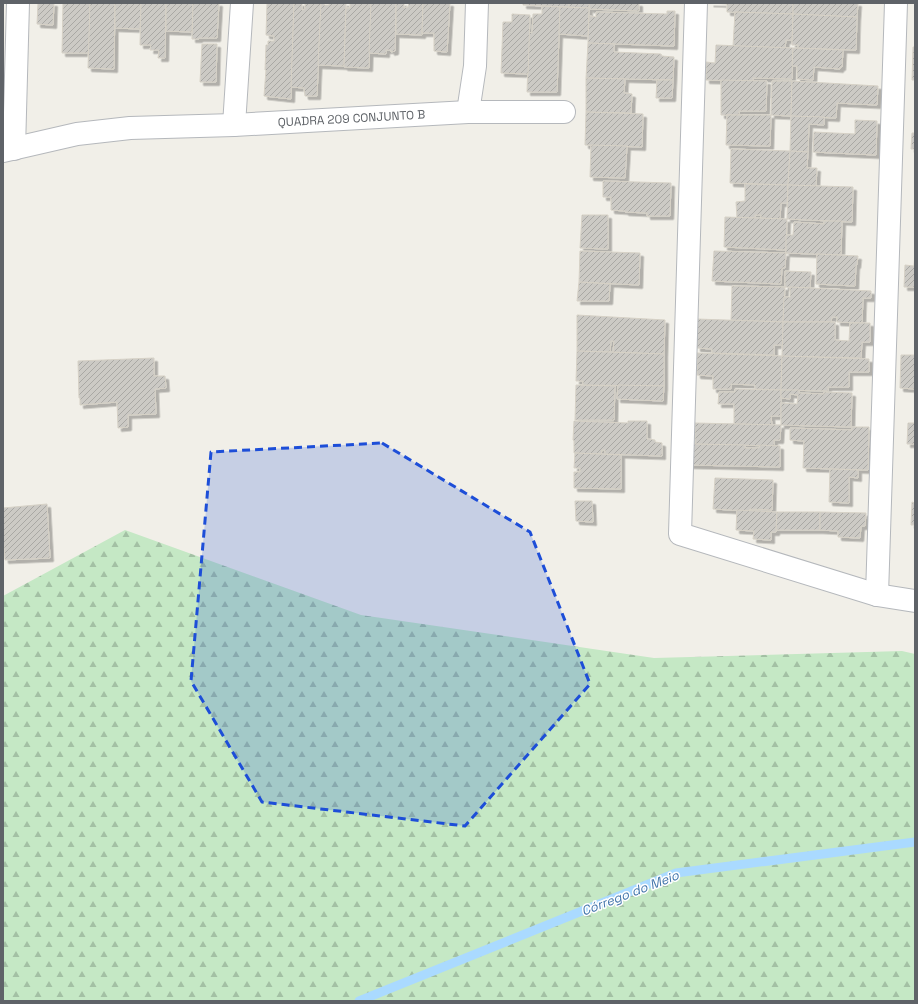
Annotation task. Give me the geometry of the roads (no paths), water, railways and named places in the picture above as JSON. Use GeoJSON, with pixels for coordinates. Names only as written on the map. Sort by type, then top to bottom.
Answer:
{"type":"FeatureCollection","features":[{"type":"Feature","properties":{"kind":"street"},"geometry":{"type":"LineString","coordinates":[[9,150],[18,3]]}},
{"type":"Feature","properties":{"kind":"street"},"geometry":{"type":"LineString","coordinates":[[234,125],[242,3]]}},
{"type":"Feature","properties":{"kind":"street"},"geometry":{"type":"LineString","coordinates":[[468,112],[475,66],[477,3]]}},
{"type":"Feature","properties":{"kind":"street"},"geometry":{"type":"LineString","coordinates":[[696,3],[680,534],[877,595],[915,601]]}},
{"type":"Feature","properties":{"kind":"street"},"geometry":{"type":"LineString","coordinates":[[877,595],[896,3]]}},
{"type":"Feature","properties":{"kind":"street","name":"QUADRA 209 CONJUNTO B"},"geometry":{"type":"LineString","coordinates":[[9,150],[77,134],[130,128],[234,125],[468,112],[564,112]]}},
{"type":"Feature","properties":{"kind":"waterway","name":"Córrego do Meio"},"geometry":{"type":"LineString","coordinates":[[359,1001],[676,873],[915,842]]}}]}
